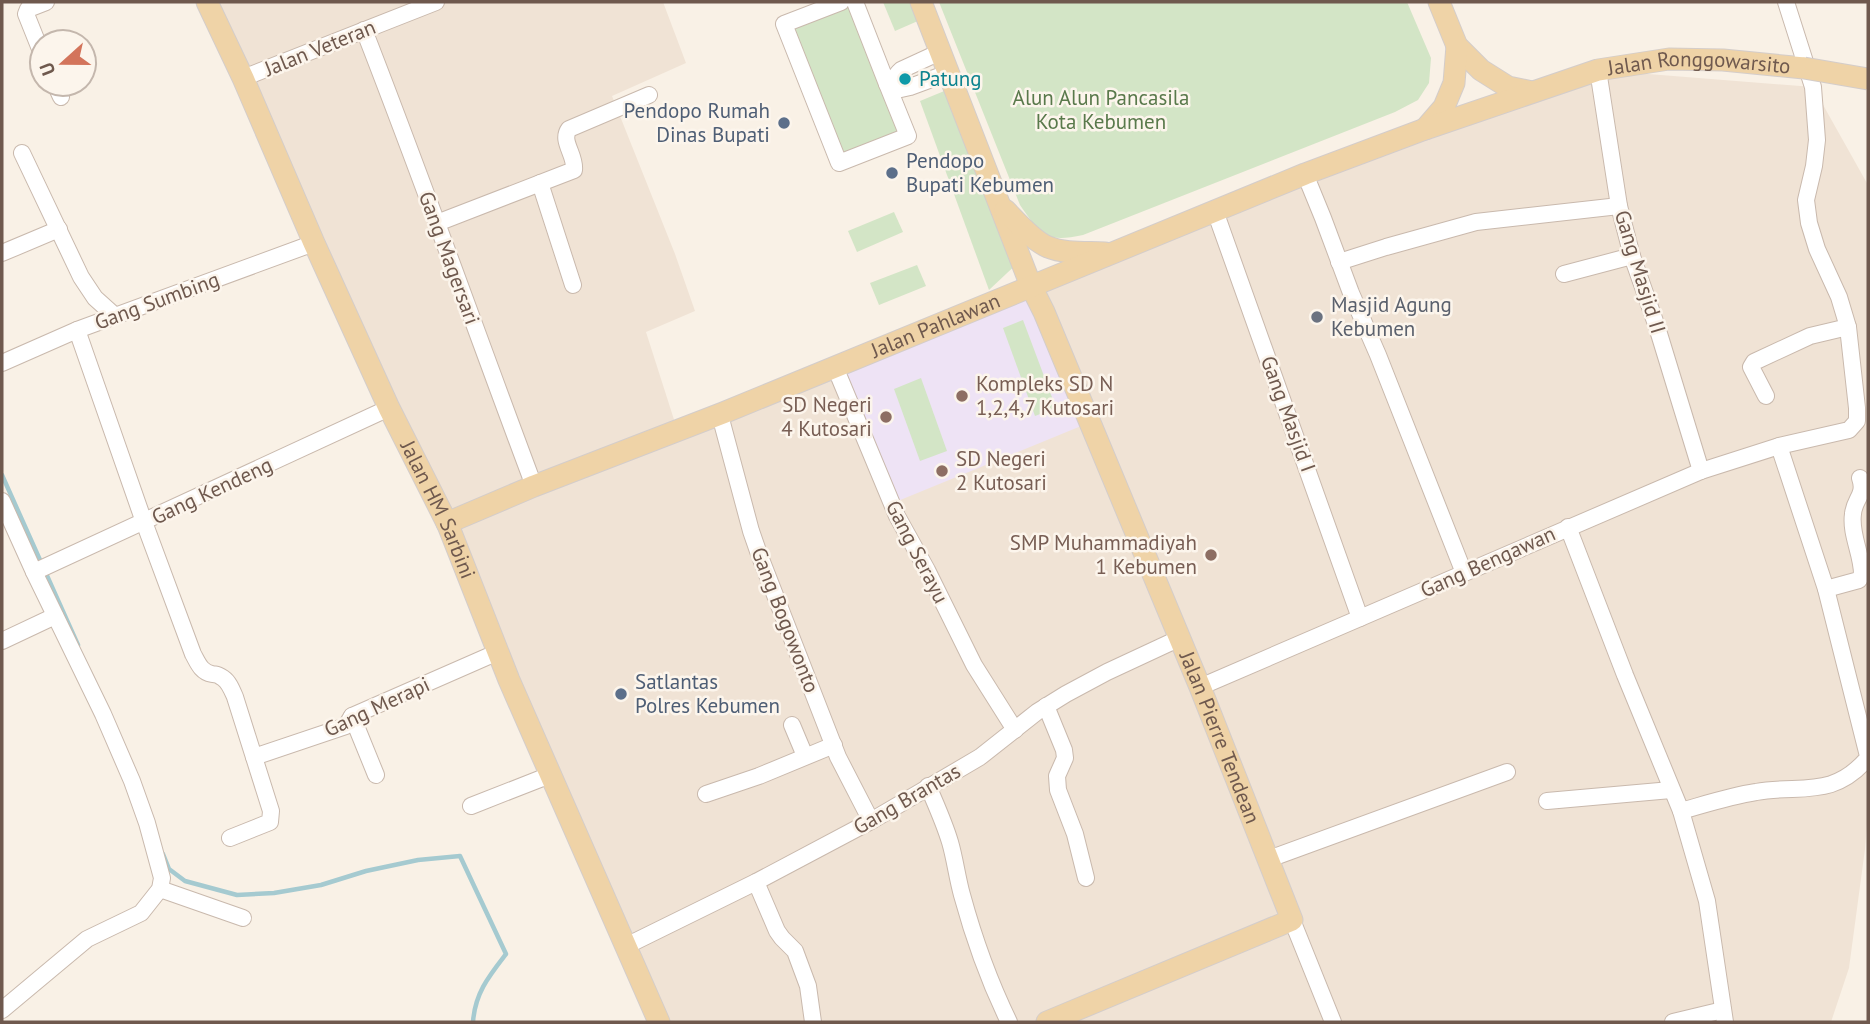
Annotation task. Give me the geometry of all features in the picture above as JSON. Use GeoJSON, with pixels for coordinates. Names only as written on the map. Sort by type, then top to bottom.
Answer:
{"type":"FeatureCollection","features":[{"type":"Feature","properties":{"kind":"main road","name":"Jalan HM Sarbini"},"geometry":{"type":"LineString","coordinates":[[207,2],[389,408],[447,523],[550,775],[659,1022]]}},
{"type":"Feature","properties":{"kind":"main road","name":"Jalan Pierre Tendean"},"geometry":{"type":"LineString","coordinates":[[921,2],[1031,286],[1180,638],[1292,920]]}},
{"type":"Feature","properties":{"kind":"main road"},"geometry":{"type":"LineString","coordinates":[[1439,2],[1457,46],[1481,70],[1508,87],[1532,92]]}},
{"type":"Feature","properties":{"kind":"main road"},"geometry":{"type":"LineString","coordinates":[[1425,129],[1444,107],[1454,83],[1457,46]]}},
{"type":"Feature","properties":{"kind":"main road","name":"Jalan Ronggowarsito"},"geometry":{"type":"LineString","coordinates":[[1532,92],[1598,70],[1669,59],[1723,60],[1804,68],[1868,79]]}},
{"type":"Feature","properties":{"kind":"main road","name":"Jalan Pahlawan"},"geometry":{"type":"LineString","coordinates":[[447,523],[534,486],[723,413],[1304,174],[1532,92]]}},
{"type":"Feature","properties":{"kind":"main road"},"geometry":{"type":"LineString","coordinates":[[999,205],[1046,247],[1069,252],[1110,254]]}},
{"type":"Feature","properties":{"kind":"main road"},"geometry":{"type":"LineString","coordinates":[[998,300],[1021,260]]}},
{"type":"Feature","properties":{"kind":"main road"},"geometry":{"type":"LineString","coordinates":[[1044,312],[1060,274]]}},
{"type":"Feature","properties":{"kind":"main road"},"geometry":{"type":"LineString","coordinates":[[1047,1022],[1292,920]]}},
{"type":"Feature","properties":{"kind":"street"},"geometry":{"type":"LineString","coordinates":[[32,28],[26,14],[29,9],[46,2]]}},
{"type":"Feature","properties":{"kind":"street","name":"Jalan Veteran"},"geometry":{"type":"LineString","coordinates":[[243,78],[436,2]]}},
{"type":"Feature","properties":{"kind":"street"},"geometry":{"type":"LineString","coordinates":[[841,2],[784,24],[839,163],[908,136],[855,2]]}},
{"type":"Feature","properties":{"kind":"street","name":"Gang Bengawan"},"geometry":{"type":"LineString","coordinates":[[1200,687],[1701,471],[1779,446],[1849,430],[1857,421],[1847,327],[1809,223],[1806,200],[1818,140],[1814,87],[1786,2]]}},
{"type":"Feature","properties":{"kind":"street","name":"Gang Magersari"},"geometry":{"type":"LineString","coordinates":[[364,30],[534,486]]}},
{"type":"Feature","properties":{"kind":"street"},"geometry":{"type":"LineString","coordinates":[[889,84],[901,70],[940,52]]}},
{"type":"Feature","properties":{"kind":"street","name":"Gang Masjid II"},"geometry":{"type":"LineString","coordinates":[[1598,70],[1619,206],[1632,256],[1657,327],[1701,471]]}},
{"type":"Feature","properties":{"kind":"street"},"geometry":{"type":"LineString","coordinates":[[889,84],[901,89],[948,73]]}},
{"type":"Feature","properties":{"kind":"street"},"geometry":{"type":"LineString","coordinates":[[437,222],[574,170],[575,165],[565,132],[649,95]]}},
{"type":"Feature","properties":{"kind":"street"},"geometry":{"type":"LineString","coordinates":[[22,153],[81,277],[95,298],[115,316]]}},
{"type":"Feature","properties":{"kind":"street"},"geometry":{"type":"LineString","coordinates":[[1304,174],[1464,573]]}},
{"type":"Feature","properties":{"kind":"street"},"geometry":{"type":"LineString","coordinates":[[540,183],[573,285]]}},
{"type":"Feature","properties":{"kind":"street"},"geometry":{"type":"LineString","coordinates":[[1339,262],[1476,222],[1619,206]]}},
{"type":"Feature","properties":{"kind":"street","name":"Gang Masjid I"},"geometry":{"type":"LineString","coordinates":[[1215,211],[1360,618]]}},
{"type":"Feature","properties":{"kind":"street"},"geometry":{"type":"LineString","coordinates":[[2,253],[59,229]]}},
{"type":"Feature","properties":{"kind":"street","name":"Gang Sumbing"},"geometry":{"type":"LineString","coordinates":[[2,363],[78,330],[314,243]]}},
{"type":"Feature","properties":{"kind":"street"},"geometry":{"type":"LineString","coordinates":[[1564,274],[1632,256]]}},
{"type":"Feature","properties":{"kind":"street"},"geometry":{"type":"LineString","coordinates":[[1766,396],[1752,371],[1754,362],[1810,336],[1847,327]]}},
{"type":"Feature","properties":{"kind":"street"},"geometry":{"type":"LineString","coordinates":[[78,330],[144,523],[193,654],[205,673],[225,679],[235,697],[272,817],[265,824],[230,838]]}},
{"type":"Feature","properties":{"kind":"street","name":"Gang Serayu"},"geometry":{"type":"LineString","coordinates":[[835,367],[897,516],[974,665],[1015,730]]}},
{"type":"Feature","properties":{"kind":"street","name":"Gang Kendeng"},"geometry":{"type":"LineString","coordinates":[[41,569],[389,408]]}},
{"type":"Feature","properties":{"kind":"street","name":"Gang Bogowonto"},"geometry":{"type":"LineString","coordinates":[[723,413],[722,419],[751,531],[834,745],[871,821]]}},
{"type":"Feature","properties":{"kind":"street"},"geometry":{"type":"LineString","coordinates":[[1681,811],[1758,791],[1825,787],[1853,774],[1867,760],[1826,589],[1779,446]]}},
{"type":"Feature","properties":{"kind":"street"},"geometry":{"type":"LineString","coordinates":[[1826,589],[1859,580],[1862,574],[1852,515],[1861,495],[1860,478]]}},
{"type":"Feature","properties":{"kind":"street"},"geometry":{"type":"LineString","coordinates":[[2,501],[41,569],[55,616],[132,781],[148,823],[162,878],[160,889],[141,914],[87,939],[2,1010]]}},
{"type":"Feature","properties":{"kind":"street"},"geometry":{"type":"LineString","coordinates":[[1568,527],[1681,811],[1707,901],[1724,1016],[1674,1022]]}},
{"type":"Feature","properties":{"kind":"street"},"geometry":{"type":"LineString","coordinates":[[2,640],[55,616]]}},
{"type":"Feature","properties":{"kind":"street","name":"Gang Brantas"},"geometry":{"type":"LineString","coordinates":[[626,946],[871,821],[980,757],[1046,706],[1107,672],[1180,638]]}},
{"type":"Feature","properties":{"kind":"street","name":"Gang Merapi"},"geometry":{"type":"LineString","coordinates":[[254,757],[346,726],[352,716],[498,652]]}},
{"type":"Feature","properties":{"kind":"street"},"geometry":{"type":"LineString","coordinates":[[1046,706],[1065,750],[1065,758],[1057,776],[1058,790],[1075,834],[1086,878]]}},
{"type":"Feature","properties":{"kind":"street"},"geometry":{"type":"LineString","coordinates":[[352,716],[376,775]]}},
{"type":"Feature","properties":{"kind":"street"},"geometry":{"type":"LineString","coordinates":[[792,725],[806,756]]}},
{"type":"Feature","properties":{"kind":"street"},"geometry":{"type":"LineString","coordinates":[[706,794],[741,783],[834,745]]}},
{"type":"Feature","properties":{"kind":"street"},"geometry":{"type":"LineString","coordinates":[[1269,859],[1507,772]]}},
{"type":"Feature","properties":{"kind":"street"},"geometry":{"type":"LineString","coordinates":[[471,806],[550,775]]}},
{"type":"Feature","properties":{"kind":"street"},"geometry":{"type":"LineString","coordinates":[[928,786],[941,814],[978,947],[991,984],[1009,1022]]}},
{"type":"Feature","properties":{"kind":"street"},"geometry":{"type":"LineString","coordinates":[[1547,801],[1671,790]]}},
{"type":"Feature","properties":{"kind":"street"},"geometry":{"type":"LineString","coordinates":[[756,882],[777,930],[796,951],[808,986],[813,1022]]}},
{"type":"Feature","properties":{"kind":"street"},"geometry":{"type":"LineString","coordinates":[[160,889],[243,918]]}},
{"type":"Feature","properties":{"kind":"street"},"geometry":{"type":"LineString","coordinates":[[1292,920],[1333,1022]]}},
{"type":"Feature","properties":{"kind":"shaded area"},"geometry":{"type":"Polygon","coordinates":[[[209,2],[663,2],[686,63],[612,96],[695,311],[646,332],[677,429],[1598,70],[1813,87],[1868,185],[1868,811],[1849,968],[1831,1022],[650,1022],[448,525],[209,2]]]}},
{"type":"Feature","properties":{"kind":"shaded area","name":"Kompleks SD N 1,2,4,7 Kutosari"},"geometry":{"type":"Polygon","coordinates":[[[1031,290],[1086,424],[893,503],[839,368],[1031,290]]]}},
{"type":"Feature","properties":{"kind":"green space"},"geometry":{"type":"Polygon","coordinates":[[[855,2],[908,136],[839,163],[784,24],[855,2]]]}},
{"type":"Feature","properties":{"kind":"green space"},"geometry":{"type":"Polygon","coordinates":[[[883,2],[920,2],[927,17],[895,31],[883,2]]]}},
{"type":"Feature","properties":{"kind":"green space","name":"Alun Alun Pancasila Kota Kebumen"},"geometry":{"type":"Polygon","coordinates":[[[939,2],[1407,2],[1431,58],[1429,83],[1418,100],[1395,112],[1083,235],[1052,237],[1039,230],[1020,205],[939,2]]]}},
{"type":"Feature","properties":{"kind":"green space"},"geometry":{"type":"Polygon","coordinates":[[[954,87],[1021,260],[989,290],[920,101],[954,87]]]}},
{"type":"Feature","properties":{"kind":"green space"},"geometry":{"type":"Polygon","coordinates":[[[894,212],[903,232],[857,252],[848,231],[894,212]]]}},
{"type":"Feature","properties":{"kind":"green space"},"geometry":{"type":"Polygon","coordinates":[[[917,265],[926,286],[879,305],[870,283],[917,265]]]}},
{"type":"Feature","properties":{"kind":"green space"},"geometry":{"type":"Polygon","coordinates":[[[1023,320],[1056,408],[1035,416],[1003,328],[1023,320]]]}},
{"type":"Feature","properties":{"kind":"green space"},"geometry":{"type":"Polygon","coordinates":[[[921,378],[947,451],[920,461],[894,389],[921,378]]]}},
{"type":"Feature","properties":{"kind":"waterway"},"geometry":{"type":"LineString","coordinates":[[2,475],[78,645]]}},
{"type":"Feature","properties":{"kind":"waterway"},"geometry":{"type":"LineString","coordinates":[[163,854],[169,869],[185,881],[237,895],[274,893],[321,885],[366,871],[418,860],[460,856],[506,954],[480,994],[473,1022]]}},
{"type":"Feature","properties":{"kind":"place","name":"Patung"},"geometry":{"type":"Point","coordinates":[905,79]}},
{"type":"Feature","properties":{"kind":"place","name":"Pendopo Rumah Dinas Bupati"},"geometry":{"type":"Point","coordinates":[784,123]}},
{"type":"Feature","properties":{"kind":"place","name":"Pendopo Bupati Kebumen"},"geometry":{"type":"Point","coordinates":[892,173]}},
{"type":"Feature","properties":{"kind":"place","name":"Masjid Agung Kebumen"},"geometry":{"type":"Point","coordinates":[1317,317]}},
{"type":"Feature","properties":{"kind":"place","name":"Kompleks SD N 1,2,4,7 Kutosari"},"geometry":{"type":"Point","coordinates":[962,396]}},
{"type":"Feature","properties":{"kind":"place","name":"SD Negeri 4 Kutosari"},"geometry":{"type":"Point","coordinates":[886,417]}},
{"type":"Feature","properties":{"kind":"place","name":"SD Negeri 2 Kutosari"},"geometry":{"type":"Point","coordinates":[942,471]}},
{"type":"Feature","properties":{"kind":"place","name":"SMP Muhammadiyah 1 Kebumen"},"geometry":{"type":"Point","coordinates":[1211,555]}},
{"type":"Feature","properties":{"kind":"place","name":"Satlantas Polres Kebumen"},"geometry":{"type":"Point","coordinates":[621,694]}}]}
